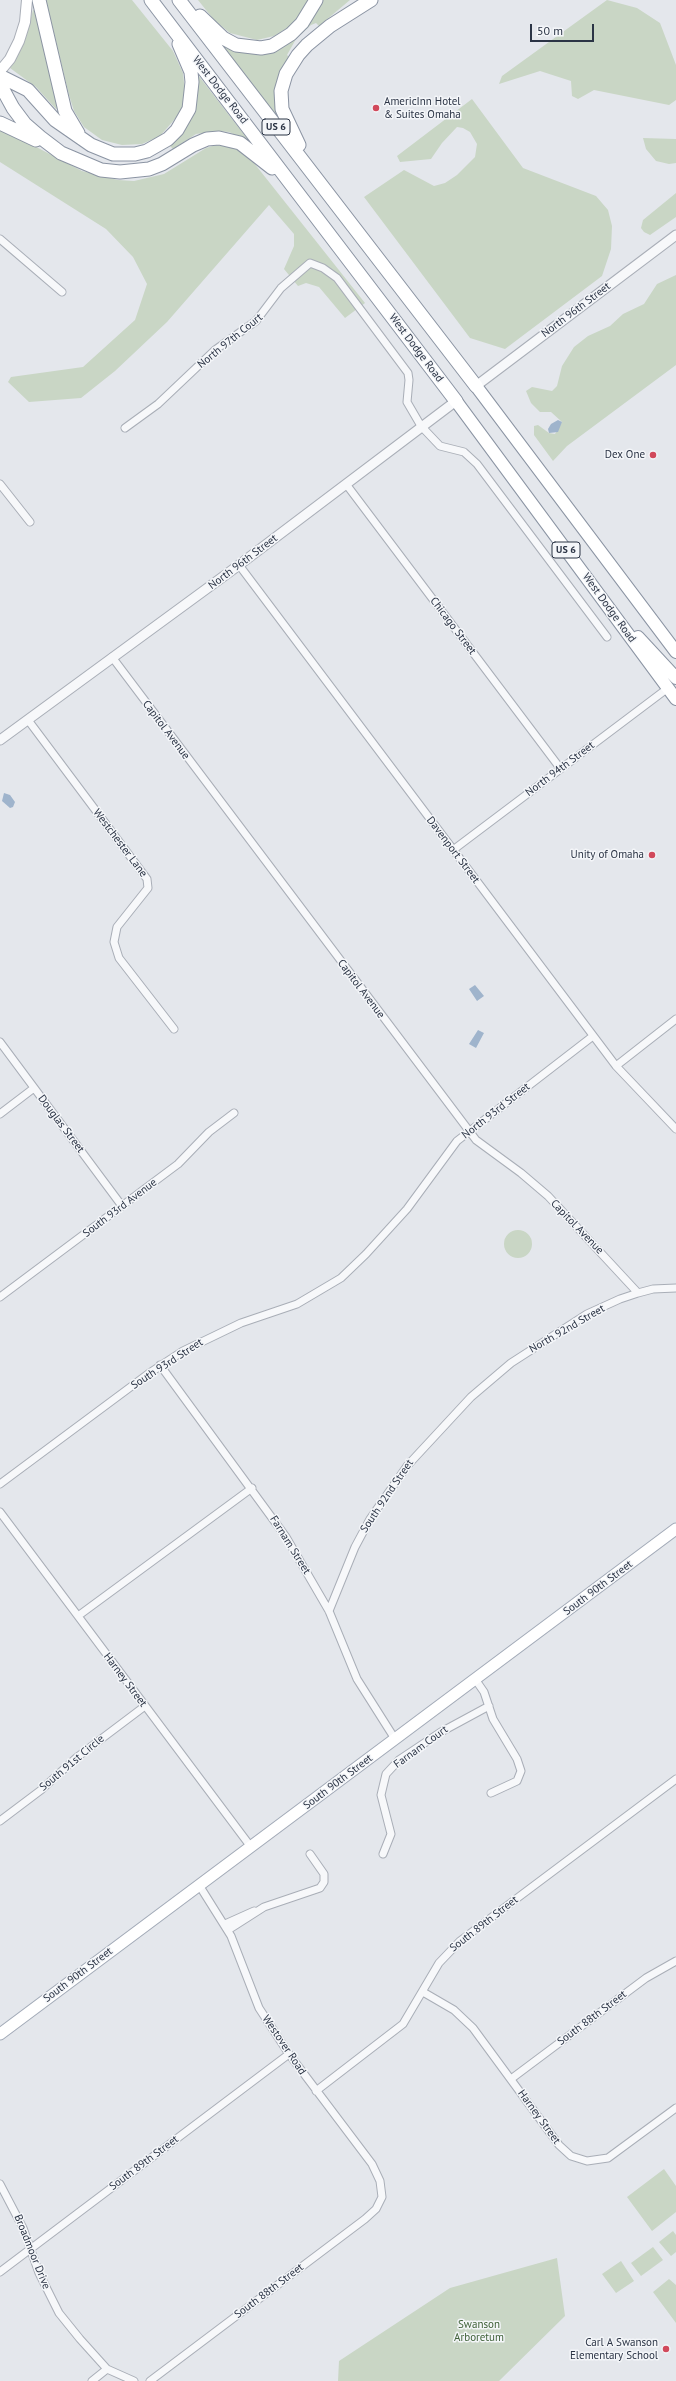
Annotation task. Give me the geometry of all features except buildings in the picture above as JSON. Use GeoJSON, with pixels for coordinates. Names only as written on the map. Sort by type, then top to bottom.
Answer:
{"type":"FeatureCollection","features":[{"type":"Feature","properties":{"kind":"highway"},"geometry":{"type":"LineString","coordinates":[[39,0],[65,110],[75,129],[91,145]]}},
{"type":"Feature","properties":{"kind":"highway","name":"West Dodge Road"},"geometry":{"type":"LineString","coordinates":[[151,0],[456,401],[618,619],[676,700]]}},
{"type":"Feature","properties":{"kind":"highway","name":"West Dodge Road"},"geometry":{"type":"LineString","coordinates":[[179,0],[476,386],[676,652]]}},
{"type":"Feature","properties":{"kind":"highway"},"geometry":{"type":"LineString","coordinates":[[185,0],[207,24],[223,38],[236,45],[249,48],[266,47],[283,40],[302,23],[313,3]]}},
{"type":"Feature","properties":{"kind":"highway"},"geometry":{"type":"LineString","coordinates":[[318,180],[285,117],[282,91],[286,74],[298,55],[344,15],[358,0]]}},
{"type":"Feature","properties":{"kind":"highway"},"geometry":{"type":"LineString","coordinates":[[330,26],[371,0]]}},
{"type":"Feature","properties":{"kind":"highway"},"geometry":{"type":"LineString","coordinates":[[0,76],[28,90],[55,120],[91,145],[113,154],[125,155],[147,151],[168,139],[182,122],[189,109],[192,82],[187,62],[169,23]]}},
{"type":"Feature","properties":{"kind":"highway"},"geometry":{"type":"LineString","coordinates":[[0,84],[13,108],[25,124],[61,153]]}},
{"type":"Feature","properties":{"kind":"highway"},"geometry":{"type":"LineString","coordinates":[[0,123],[61,153],[101,170],[135,172],[162,164],[193,145],[207,139],[230,139],[250,149],[299,193]]}},
{"type":"Feature","properties":{"kind":"highway"},"geometry":{"type":"LineString","coordinates":[[618,619],[651,650],[676,678]]}},
{"type":"Feature","properties":{"kind":"main road"},"geometry":{"type":"LineString","coordinates":[[0,71],[10,59],[19,41],[25,22],[27,0]]}},
{"type":"Feature","properties":{"kind":"main road","name":"South 90th Street"},"geometry":{"type":"LineString","coordinates":[[0,2034],[676,1529]]}},
{"type":"Feature","properties":{"kind":"street","name":"North 96th Street"},"geometry":{"type":"LineString","coordinates":[[476,386],[676,235]]}},
{"type":"Feature","properties":{"kind":"street"},"geometry":{"type":"LineString","coordinates":[[0,238],[62,292]]}},
{"type":"Feature","properties":{"kind":"street","name":"North 97th Court"},"geometry":{"type":"LineString","coordinates":[[125,428],[158,404],[215,350],[256,321],[281,288],[310,263],[328,270],[337,278],[404,367],[409,377],[409,407],[421,426]]}},
{"type":"Feature","properties":{"kind":"street","name":"North 96th Street"},"geometry":{"type":"LineString","coordinates":[[0,740],[239,565],[456,401]]}},
{"type":"Feature","properties":{"kind":"street"},"geometry":{"type":"LineString","coordinates":[[421,426],[440,446],[464,452],[477,464],[608,637]]}},
{"type":"Feature","properties":{"kind":"street"},"geometry":{"type":"LineString","coordinates":[[0,484],[30,522]]}},
{"type":"Feature","properties":{"kind":"street","name":"Chicago Street"},"geometry":{"type":"LineString","coordinates":[[346,484],[560,768]]}},
{"type":"Feature","properties":{"kind":"street","name":"Davenport Street"},"geometry":{"type":"LineString","coordinates":[[239,565],[616,1066],[676,1129]]}},
{"type":"Feature","properties":{"kind":"street","name":"Capitol Avenue"},"geometry":{"type":"LineString","coordinates":[[112,657],[468,1132],[476,1140],[521,1173],[548,1196],[638,1293]]}},
{"type":"Feature","properties":{"kind":"street","name":"North 94th Street"},"geometry":{"type":"LineString","coordinates":[[453,850],[668,688]]}},
{"type":"Feature","properties":{"kind":"street","name":"Westchester Lane"},"geometry":{"type":"LineString","coordinates":[[28,720],[147,879],[148,888],[117,927],[114,942],[119,958],[174,1029]]}},
{"type":"Feature","properties":{"kind":"street"},"geometry":{"type":"LineString","coordinates":[[616,1066],[676,1020]]}},
{"type":"Feature","properties":{"kind":"street","name":"North 93rd Street"},"geometry":{"type":"LineString","coordinates":[[366,1254],[429,1181],[457,1141],[593,1036]]}},
{"type":"Feature","properties":{"kind":"street","name":"Douglas Street"},"geometry":{"type":"LineString","coordinates":[[0,1042],[122,1206]]}},
{"type":"Feature","properties":{"kind":"street"},"geometry":{"type":"LineString","coordinates":[[0,1114],[34,1088]]}},
{"type":"Feature","properties":{"kind":"street","name":"South 93rd Avenue"},"geometry":{"type":"LineString","coordinates":[[0,1296],[178,1164],[209,1132],[234,1113]]}},
{"type":"Feature","properties":{"kind":"street","name":"South 93rd Street"},"geometry":{"type":"LineString","coordinates":[[0,1484],[160,1365],[210,1336],[298,1304],[341,1278],[366,1254]]}},
{"type":"Feature","properties":{"kind":"street","name":"North 92nd Street"},"geometry":{"type":"LineString","coordinates":[[471,1397],[511,1363],[562,1329],[620,1299],[653,1289],[676,1288]]}},
{"type":"Feature","properties":{"kind":"street","name":"Farnam Street"},"geometry":{"type":"LineString","coordinates":[[160,1365],[286,1536],[329,1611],[357,1679],[395,1739]]}},
{"type":"Feature","properties":{"kind":"street","name":"South 92nd Street"},"geometry":{"type":"LineString","coordinates":[[329,1611],[355,1547],[370,1519],[406,1466],[442,1425],[471,1397]]}},
{"type":"Feature","properties":{"kind":"street"},"geometry":{"type":"LineString","coordinates":[[78,1616],[252,1488]]}},
{"type":"Feature","properties":{"kind":"street","name":"Harney Street"},"geometry":{"type":"LineString","coordinates":[[0,1512],[251,1847]]}},
{"type":"Feature","properties":{"kind":"street"},"geometry":{"type":"LineString","coordinates":[[475,1679],[484,1692],[493,1719],[517,1759],[522,1771],[517,1781],[491,1793]]}},
{"type":"Feature","properties":{"kind":"street","name":"South 91st Circle"},"geometry":{"type":"LineString","coordinates":[[0,1821],[40,1790],[85,1751],[145,1706]]}},
{"type":"Feature","properties":{"kind":"street","name":"Farnam Court"},"geometry":{"type":"LineString","coordinates":[[383,1854],[391,1834],[381,1795],[386,1774],[399,1760],[440,1732],[489,1706]]}},
{"type":"Feature","properties":{"kind":"street","name":"South 89th Street"},"geometry":{"type":"LineString","coordinates":[[316,2091],[396,2031],[409,2016],[439,1963],[460,1941],[676,1779]]}},
{"type":"Feature","properties":{"kind":"street"},"geometry":{"type":"LineString","coordinates":[[227,1927],[258,1910],[317,1890],[323,1885],[324,1874],[310,1854]]}},
{"type":"Feature","properties":{"kind":"street","name":"Westover Road"},"geometry":{"type":"LineString","coordinates":[[199,1885],[227,1927],[259,2008],[289,2054],[372,2164],[380,2181],[382,2197]]}},
{"type":"Feature","properties":{"kind":"street","name":"South 88th Street"},"geometry":{"type":"LineString","coordinates":[[511,2078],[645,1979],[676,1961]]}},
{"type":"Feature","properties":{"kind":"street","name":"Harney Street"},"geometry":{"type":"LineString","coordinates":[[423,1992],[464,2018],[511,2078],[564,2150],[571,2156],[587,2161],[608,2158],[676,2108]]}},
{"type":"Feature","properties":{"kind":"street","name":"South 89th Street"},"geometry":{"type":"LineString","coordinates":[[0,2272],[31,2247],[289,2054]]}},
{"type":"Feature","properties":{"kind":"street","name":"Broadmoor Drive"},"geometry":{"type":"LineString","coordinates":[[0,2184],[12,2204],[31,2247],[39,2273],[59,2313],[107,2369],[134,2381]]}},
{"type":"Feature","properties":{"kind":"street","name":"South 88th Street"},"geometry":{"type":"LineString","coordinates":[[150,2381],[365,2219],[376,2209],[382,2197]]}},
{"type":"Feature","properties":{"kind":"street"},"geometry":{"type":"LineString","coordinates":[[92,2381],[107,2369]]}},
{"type":"Feature","properties":{"kind":"green space"},"geometry":{"type":"Polygon","coordinates":[[[46,0],[132,0],[173,51],[183,73],[185,92],[181,112],[160,136],[142,144],[122,145],[102,140],[84,127],[74,111],[69,95],[46,0]]]}},
{"type":"Feature","properties":{"kind":"green space"},"geometry":{"type":"Polygon","coordinates":[[[198,0],[308,0],[302,12],[292,25],[274,36],[257,40],[230,33],[214,20],[198,0]]]}},
{"type":"Feature","properties":{"kind":"green space"},"geometry":{"type":"Polygon","coordinates":[[[322,0],[350,0],[319,26],[316,23],[311,25],[296,39],[287,55],[289,57],[276,115],[220,42],[266,51],[322,0]]]}},
{"type":"Feature","properties":{"kind":"green space"},"geometry":{"type":"Polygon","coordinates":[[[607,0],[637,8],[660,23],[676,65],[676,100],[669,105],[594,90],[578,99],[572,96],[571,81],[540,71],[499,84],[502,76],[607,0]]]}},
{"type":"Feature","properties":{"kind":"green space"},"geometry":{"type":"Polygon","coordinates":[[[33,10],[35,10],[59,108],[56,109],[36,87],[10,68],[26,37],[33,10]]]}},
{"type":"Feature","properties":{"kind":"green space"},"geometry":{"type":"Polygon","coordinates":[[[198,75],[250,142],[229,132],[218,131],[196,134],[173,149],[169,145],[182,134],[193,116],[198,96],[198,75]]]}},
{"type":"Feature","properties":{"kind":"green space"},"geometry":{"type":"Polygon","coordinates":[[[472,99],[523,168],[596,196],[608,210],[612,226],[611,249],[602,276],[505,349],[470,338],[364,197],[404,170],[434,186],[445,183],[457,175],[475,157],[477,144],[470,132],[463,128],[457,127],[442,143],[431,159],[400,162],[397,156],[472,99]]]}},
{"type":"Feature","properties":{"kind":"green space"},"geometry":{"type":"Polygon","coordinates":[[[0,128],[82,171],[118,180],[134,181],[164,174],[206,148],[216,145],[236,148],[254,163],[365,303],[345,318],[319,287],[306,283],[298,286],[284,269],[294,246],[294,234],[269,205],[167,322],[115,371],[81,398],[29,402],[8,382],[11,377],[83,367],[135,320],[147,284],[133,257],[106,229],[0,162],[0,128]]]}},
{"type":"Feature","properties":{"kind":"green space"},"geometry":{"type":"Polygon","coordinates":[[[643,138],[676,139],[676,163],[669,164],[656,161],[646,149],[643,138]]]}},
{"type":"Feature","properties":{"kind":"green space"},"geometry":{"type":"Polygon","coordinates":[[[676,193],[676,217],[650,235],[644,232],[641,228],[643,220],[676,193]]]}},
{"type":"Feature","properties":{"kind":"green space"},"geometry":{"type":"Polygon","coordinates":[[[676,275],[676,365],[567,446],[553,461],[534,435],[534,426],[538,425],[549,433],[555,434],[562,422],[551,412],[540,412],[531,403],[526,391],[532,387],[552,391],[557,386],[562,366],[574,347],[588,336],[610,326],[623,314],[644,304],[657,284],[676,275]]]}},
{"type":"Feature","properties":{"kind":"green space"},"geometry":{"type":"Polygon","coordinates":[[[518,1230],[528,1234],[532,1244],[528,1254],[518,1258],[508,1254],[504,1244],[508,1234],[518,1230]]]}},
{"type":"Feature","properties":{"kind":"green space"},"geometry":{"type":"Polygon","coordinates":[[[664,2169],[676,2186],[676,2212],[652,2231],[627,2197],[664,2169]]]}},
{"type":"Feature","properties":{"kind":"green space"},"geometry":{"type":"Polygon","coordinates":[[[673,2231],[676,2235],[676,2252],[671,2256],[659,2242],[673,2231]]]}},
{"type":"Feature","properties":{"kind":"green space"},"geometry":{"type":"Polygon","coordinates":[[[653,2247],[663,2260],[641,2276],[631,2263],[653,2247]]]}},
{"type":"Feature","properties":{"kind":"green space","name":"Swanson Arboretum"},"geometry":{"type":"Polygon","coordinates":[[[557,2258],[565,2316],[499,2381],[338,2381],[339,2361],[450,2288],[557,2258]]]}},
{"type":"Feature","properties":{"kind":"green space"},"geometry":{"type":"Polygon","coordinates":[[[621,2261],[634,2281],[616,2293],[602,2274],[621,2261]]]}},
{"type":"Feature","properties":{"kind":"green space"},"geometry":{"type":"Polygon","coordinates":[[[669,2279],[676,2285],[676,2323],[653,2292],[669,2279]]]}},
{"type":"Feature","properties":{"kind":"water"},"geometry":{"type":"Polygon","coordinates":[[[558,420],[562,422],[558,432],[549,433],[548,429],[551,424],[558,420]]]}},
{"type":"Feature","properties":{"kind":"water"},"geometry":{"type":"Polygon","coordinates":[[[4,793],[10,795],[15,802],[13,807],[10,808],[2,801],[4,793]]]}},
{"type":"Feature","properties":{"kind":"water"},"geometry":{"type":"Polygon","coordinates":[[[475,985],[484,996],[477,1001],[469,989],[475,985]]]}},
{"type":"Feature","properties":{"kind":"water"},"geometry":{"type":"Polygon","coordinates":[[[478,1030],[484,1033],[476,1048],[469,1044],[478,1030]]]}},
{"type":"Feature","properties":{"kind":"place","name":"AmericInn Hotel & Suites Omaha"},"geometry":{"type":"Point","coordinates":[376,108]}},
{"type":"Feature","properties":{"kind":"place","name":"Dex One"},"geometry":{"type":"Point","coordinates":[653,455]}},
{"type":"Feature","properties":{"kind":"place","name":"Unity of Omaha"},"geometry":{"type":"Point","coordinates":[652,855]}},
{"type":"Feature","properties":{"kind":"place","name":"Carl A Swanson Elementary School"},"geometry":{"type":"Point","coordinates":[666,2349]}}]}
